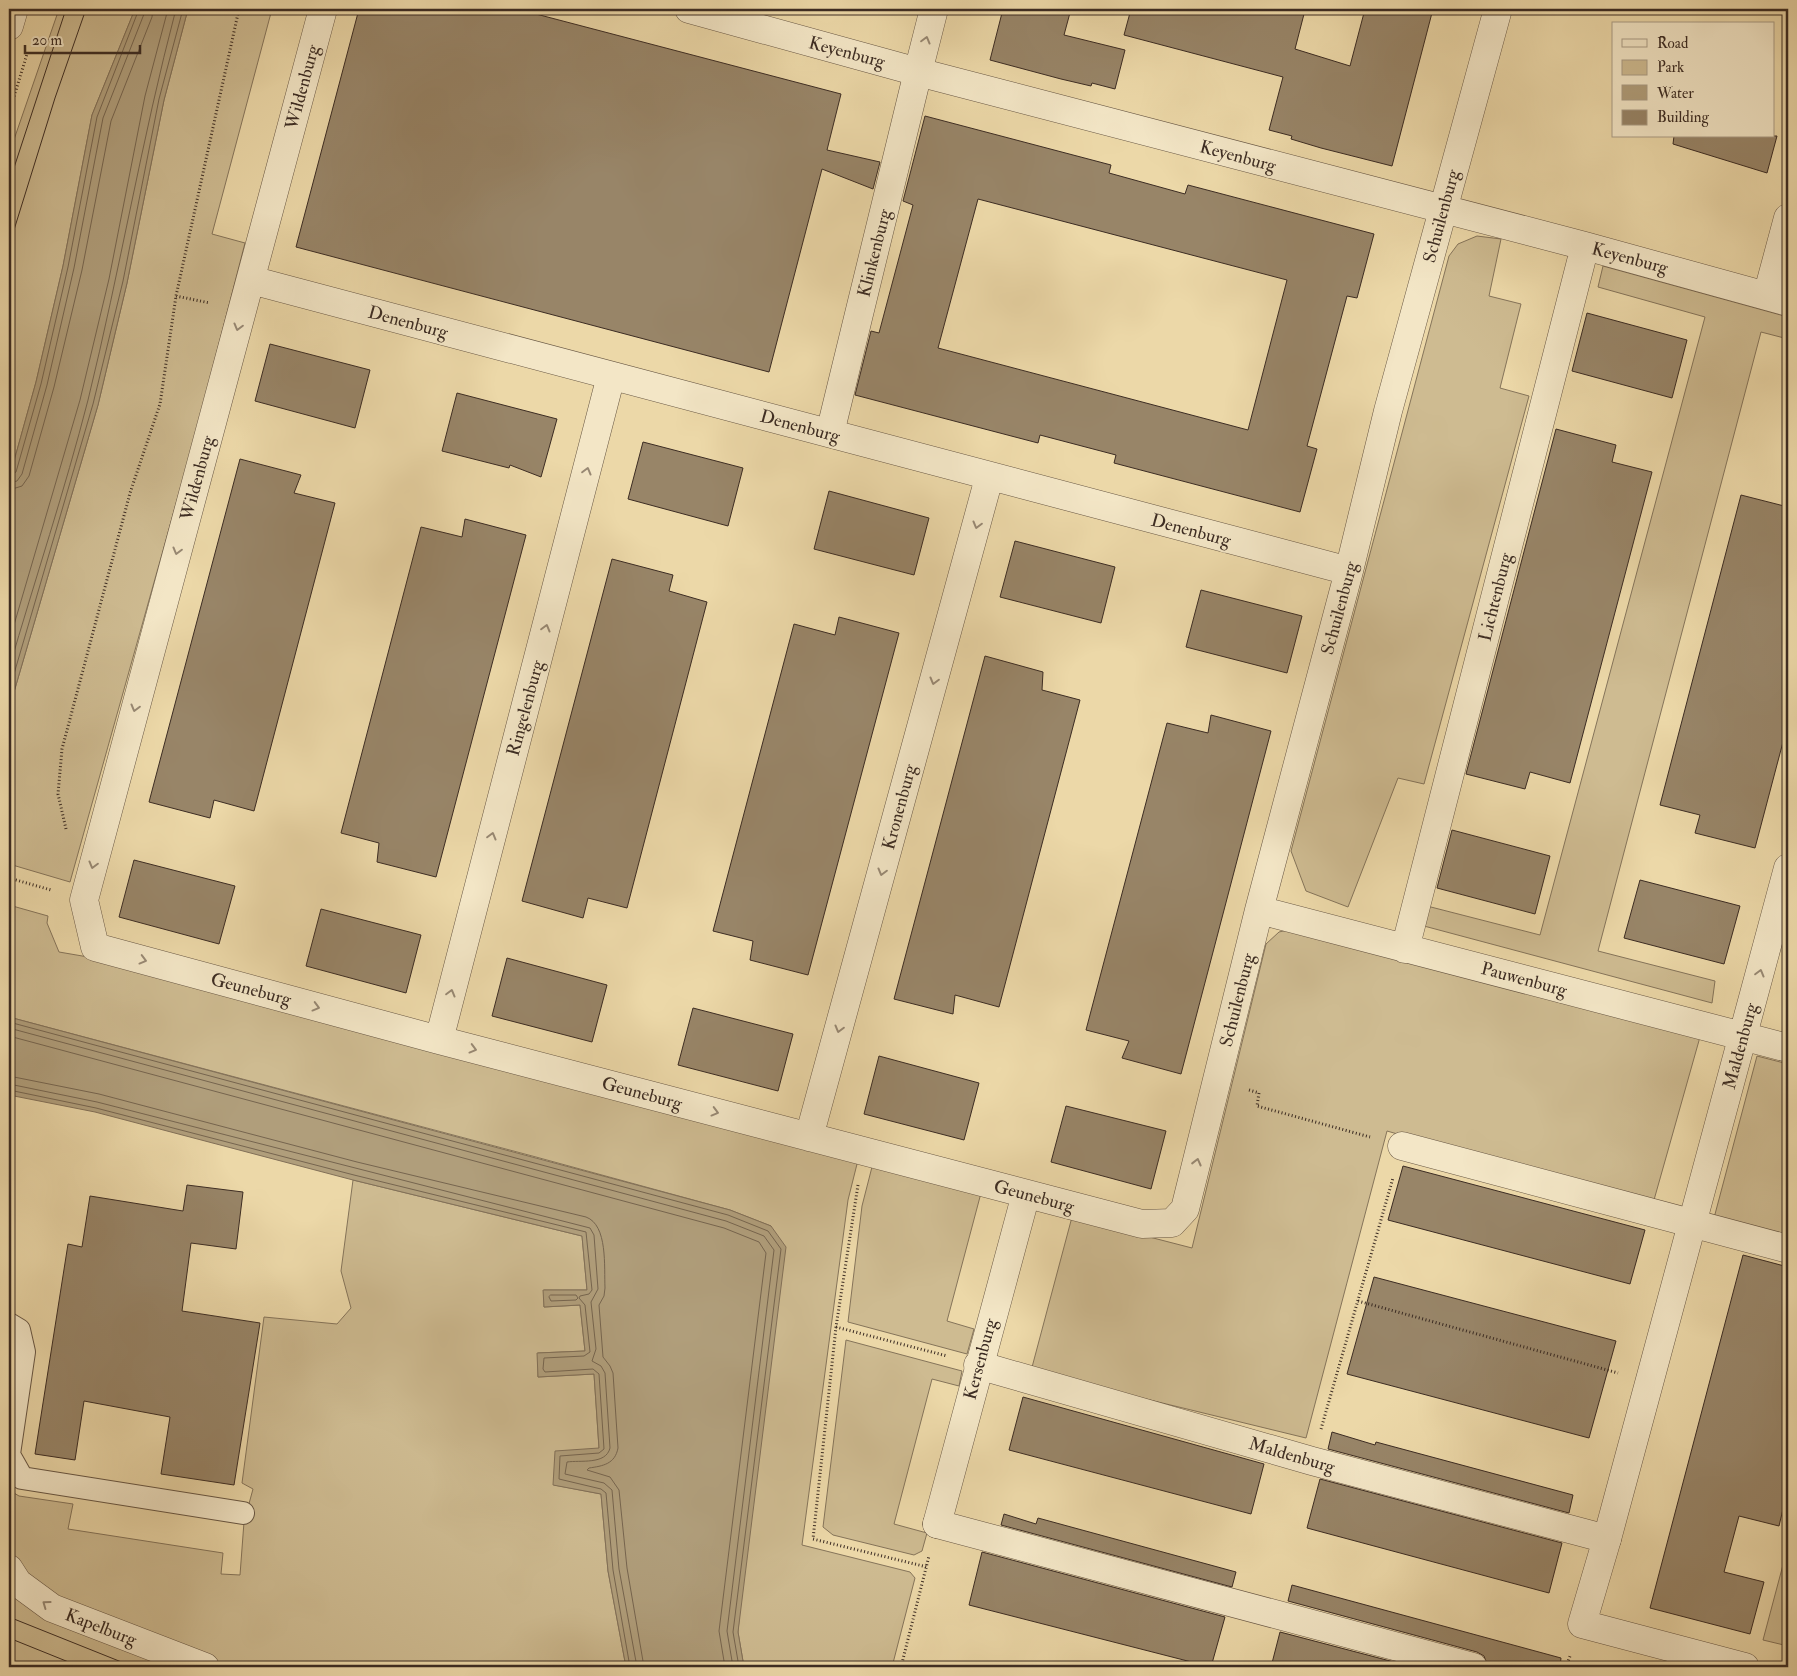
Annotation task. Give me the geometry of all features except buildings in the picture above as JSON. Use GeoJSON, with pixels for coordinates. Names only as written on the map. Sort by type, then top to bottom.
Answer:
{"type":"FeatureCollection","features":[{"type":"Feature","properties":{"kind":"street"},"geometry":{"type":"LineString","coordinates":[[9,26],[14,9]]}},
{"type":"Feature","properties":{"kind":"street","name":"Wildenburg"},"geometry":{"type":"LineString","coordinates":[[96,947],[84,900],[324,9]]}},
{"type":"Feature","properties":{"kind":"street","name":"Keyenburg"},"geometry":{"type":"LineString","coordinates":[[689,9],[918,72],[1585,246],[1778,299]]}},
{"type":"Feature","properties":{"kind":"street","name":"Klinkenburg"},"geometry":{"type":"LineString","coordinates":[[830,433],[934,9]]}},
{"type":"Feature","properties":{"kind":"street","name":"Schuilenburg"},"geometry":{"type":"LineString","coordinates":[[1185,1209],[1259,910],[1349,571],[1388,411],[1498,9]]}},
{"type":"Feature","properties":{"kind":"street"},"geometry":{"type":"LineString","coordinates":[[1778,299],[1788,218]]}},
{"type":"Feature","properties":{"kind":"street","name":"Lichtenburg"},"geometry":{"type":"LineString","coordinates":[[1405,948],[1585,246]]}},
{"type":"Feature","properties":{"kind":"street","name":"Denenburg"},"geometry":{"type":"LineString","coordinates":[[251,280],[830,433],[989,478],[1349,571]]}},
{"type":"Feature","properties":{"kind":"street","name":"Ringelenburg"},"geometry":{"type":"LineString","coordinates":[[439,1040],[611,376]]}},
{"type":"Feature","properties":{"kind":"street","name":"Kronenburg"},"geometry":{"type":"LineString","coordinates":[[809,1137],[989,478]]}},
{"type":"Feature","properties":{"kind":"street","name":"Maldenburg"},"geometry":{"type":"LineString","coordinates":[[1745,1667],[1582,1624],[1607,1539],[1788,868]]}},
{"type":"Feature","properties":{"kind":"street","name":"Pauwenburg"},"geometry":{"type":"LineString","coordinates":[[1259,910],[1788,1048]]}},
{"type":"Feature","properties":{"kind":"street","name":"Geuneburg"},"geometry":{"type":"LineString","coordinates":[[96,947],[439,1040],[1142,1224],[1172,1223],[1185,1209]]}},
{"type":"Feature","properties":{"kind":"street"},"geometry":{"type":"LineString","coordinates":[[1402,1146],[1788,1250]]}},
{"type":"Feature","properties":{"kind":"street","name":"Kersenburg"},"geometry":{"type":"LineString","coordinates":[[937,1524],[978,1364],[1026,1194]]}},
{"type":"Feature","properties":{"kind":"street","name":"Maldenburg"},"geometry":{"type":"LineString","coordinates":[[978,1364],[1312,1461],[1607,1539]]}},
{"type":"Feature","properties":{"kind":"street"},"geometry":{"type":"LineString","coordinates":[[937,1524],[1474,1667]]}},
{"type":"Feature","properties":{"kind":"street","name":"Kapelburg"},"geometry":{"type":"LineString","coordinates":[[9,1569],[18,1583],[52,1608],[205,1667]]}},
{"type":"Feature","properties":{"kind":"lane"},"geometry":{"type":"LineString","coordinates":[[9,1324],[18,1330],[24,1352],[9,1455],[22,1478],[243,1513]]}},
{"type":"Feature","properties":{"kind":"path"},"geometry":{"type":"LineString","coordinates":[[67,832],[58,794],[62,749],[130,494],[160,404],[176,296],[239,9]]}},
{"type":"Feature","properties":{"kind":"path"},"geometry":{"type":"LineString","coordinates":[[9,113],[30,47]]}},
{"type":"Feature","properties":{"kind":"path"},"geometry":{"type":"LineString","coordinates":[[9,878],[84,900]]}},
{"type":"Feature","properties":{"kind":"path"},"geometry":{"type":"LineString","coordinates":[[1217,1082],[1259,1093],[1257,1106],[1402,1146],[1312,1461]]}},
{"type":"Feature","properties":{"kind":"path"},"geometry":{"type":"LineString","coordinates":[[863,1151],[836,1327],[812,1539],[927,1567]]}},
{"type":"Feature","properties":{"kind":"path"},"geometry":{"type":"LineString","coordinates":[[1358,1301],[1649,1382]]}},
{"type":"Feature","properties":{"kind":"path"},"geometry":{"type":"LineString","coordinates":[[836,1327],[978,1364]]}},
{"type":"Feature","properties":{"kind":"path"},"geometry":{"type":"LineString","coordinates":[[901,1667],[937,1524]]}},
{"type":"Feature","properties":{"kind":"green space"},"geometry":{"type":"Polygon","coordinates":[[[59,9],[135,9],[92,115],[63,266],[36,382],[9,479],[9,154],[59,9]]]}},
{"type":"Feature","properties":{"kind":"green space"},"geometry":{"type":"Polygon","coordinates":[[[188,9],[272,9],[212,234],[245,243],[197,429],[70,882],[9,864],[9,709],[98,405],[127,283],[164,100],[188,9]]]}},
{"type":"Feature","properties":{"kind":"green space"},"geometry":{"type":"Polygon","coordinates":[[[1477,236],[1501,239],[1489,296],[1521,304],[1500,388],[1529,396],[1424,784],[1398,778],[1348,907],[1306,891],[1291,851],[1449,256],[1458,244],[1477,236]]]}},
{"type":"Feature","properties":{"kind":"green space"},"geometry":{"type":"Polygon","coordinates":[[[1603,266],[1788,317],[1788,339],[1761,332],[1598,951],[1715,981],[1712,1003],[1424,926],[1427,906],[1540,935],[1705,317],[1598,287],[1603,266]]]}},
{"type":"Feature","properties":{"kind":"green space"},"geometry":{"type":"Polygon","coordinates":[[[9,905],[48,916],[47,923],[59,952],[94,958],[858,1160],[848,1200],[802,1545],[910,1572],[915,1578],[892,1667],[744,1667],[738,1632],[771,1226],[730,1210],[9,1017],[9,905]]]}},
{"type":"Feature","properties":{"kind":"green space"},"geometry":{"type":"Polygon","coordinates":[[[1296,928],[1700,1037],[1652,1207],[1387,1131],[1306,1438],[1031,1371],[1072,1217],[1192,1248],[1266,944],[1279,932],[1296,928]]]}},
{"type":"Feature","properties":{"kind":"green space"},"geometry":{"type":"Polygon","coordinates":[[[1757,1056],[1788,1064],[1788,1238],[1714,1218],[1757,1056]]]}},
{"type":"Feature","properties":{"kind":"green space"},"geometry":{"type":"Polygon","coordinates":[[[873,1163],[981,1193],[947,1321],[974,1329],[967,1354],[848,1322],[862,1206],[873,1163]]]}},
{"type":"Feature","properties":{"kind":"green space"},"geometry":{"type":"Polygon","coordinates":[[[353,1180],[582,1236],[587,1290],[544,1290],[544,1307],[580,1305],[585,1351],[538,1353],[538,1377],[594,1374],[599,1448],[554,1485],[601,1494],[608,1571],[626,1667],[221,1667],[50,1599],[9,1558],[9,1490],[19,1496],[73,1504],[68,1529],[223,1553],[221,1574],[240,1575],[244,1522],[253,1489],[242,1483],[264,1317],[337,1324],[351,1308],[341,1271],[353,1180]]]}},
{"type":"Feature","properties":{"kind":"green space"},"geometry":{"type":"Polygon","coordinates":[[[846,1340],[962,1371],[959,1386],[932,1379],[894,1524],[927,1533],[922,1551],[914,1555],[833,1535],[823,1527],[846,1340]]]}},
{"type":"Feature","properties":{"kind":"green space"},"geometry":{"type":"Polygon","coordinates":[[[1788,1546],[1788,1646],[1763,1640],[1788,1546]]]}},
{"type":"Feature","properties":{"kind":"green space"},"geometry":{"type":"Polygon","coordinates":[[[9,1583],[182,1667],[28,1667],[9,1660],[9,1583]]]}},
{"type":"Feature","properties":{"kind":"water"},"geometry":{"type":"Polygon","coordinates":[[[135,9],[188,9],[164,100],[127,283],[98,405],[9,709],[9,479],[36,382],[63,266],[92,115],[135,9]]]}},
{"type":"Feature","properties":{"kind":"water"},"geometry":{"type":"Polygon","coordinates":[[[9,1017],[730,1210],[771,1226],[786,1247],[738,1632],[744,1667],[626,1667],[608,1571],[601,1494],[553,1485],[555,1451],[599,1448],[594,1374],[538,1377],[537,1353],[585,1351],[580,1305],[544,1307],[543,1290],[587,1290],[582,1236],[353,1180],[95,1112],[9,1095],[9,1017]]]}},
{"type":"Feature","properties":{"kind":"tram line"},"geometry":{"type":"LineString","coordinates":[[9,183],[66,9]]}},
{"type":"Feature","properties":{"kind":"tram line"},"geometry":{"type":"LineString","coordinates":[[9,246],[55,98],[86,9]]}},
{"type":"Feature","properties":{"kind":"tram line"},"geometry":{"type":"LineString","coordinates":[[9,1617],[134,1667]]}},
{"type":"Feature","properties":{"kind":"tram line"},"geometry":{"type":"LineString","coordinates":[[9,1638],[81,1667]]}}]}
